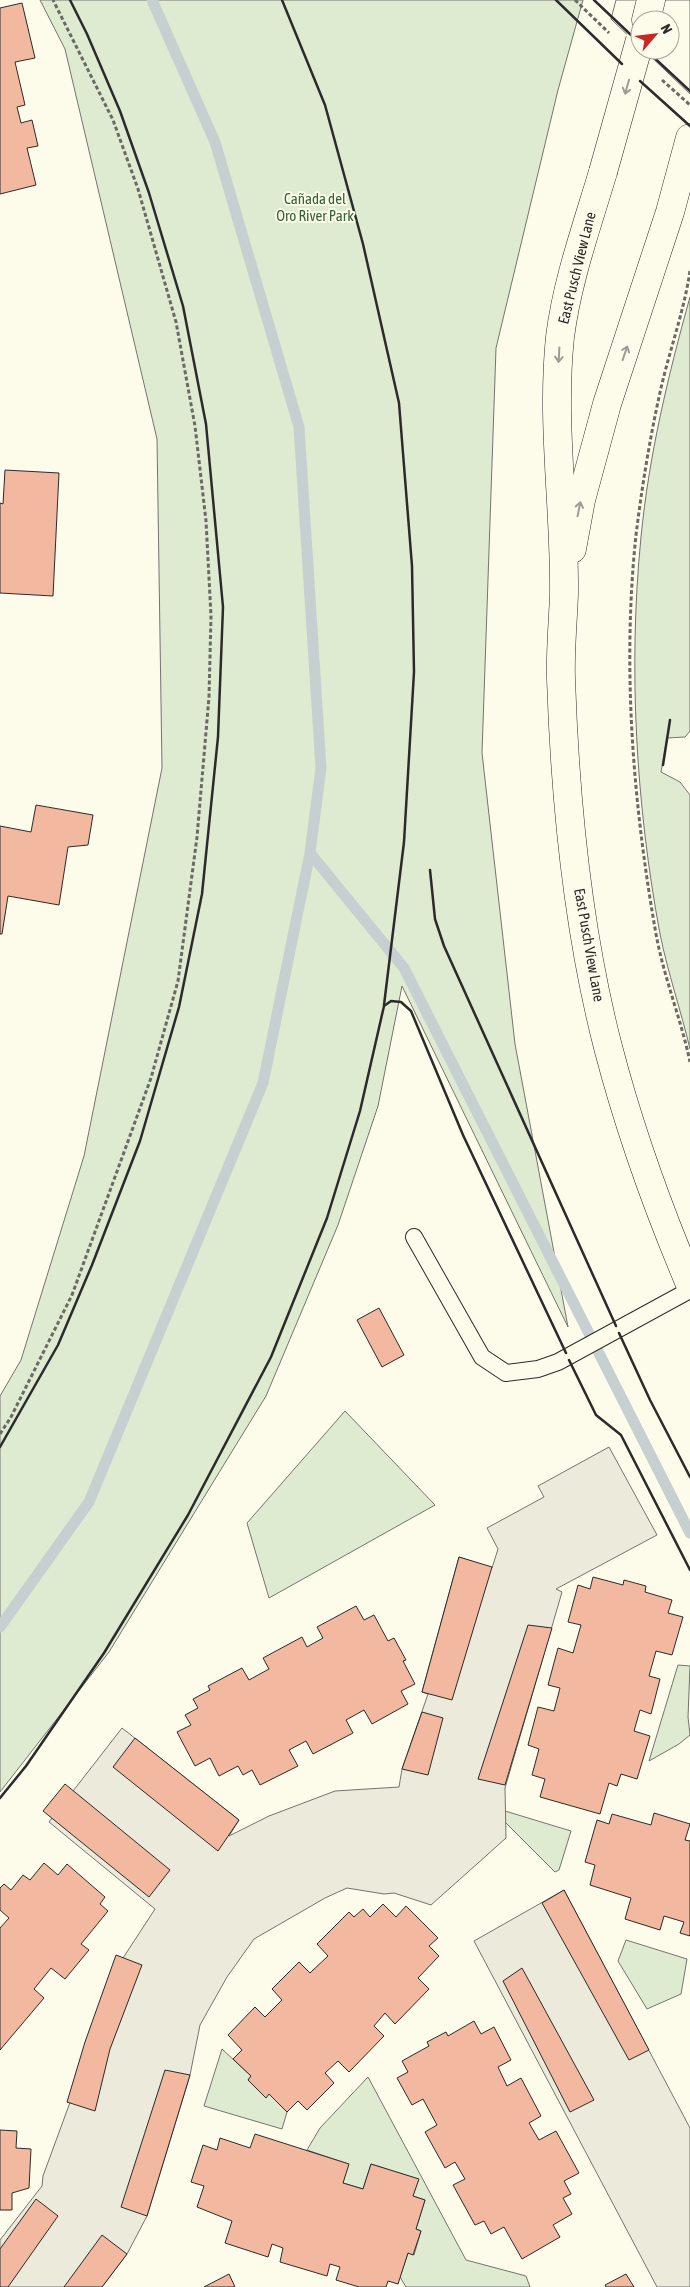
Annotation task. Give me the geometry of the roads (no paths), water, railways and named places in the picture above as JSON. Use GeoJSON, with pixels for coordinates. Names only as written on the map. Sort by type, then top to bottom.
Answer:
{"type":"FeatureCollection","features":[{"type":"Feature","properties":{"kind":"main road","name":"East Pusch View Lane"},"geometry":{"type":"LineString","coordinates":[[634,60],[573,271],[560,337],[556,438],[564,592],[560,677],[567,782],[578,887],[596,989],[608,1045],[625,1107],[658,1208],[690,1284]]}},
{"type":"Feature","properties":{"kind":"main road","name":"East Pusch View Lane"},"geometry":{"type":"LineString","coordinates":[[564,592],[581,500],[607,404],[670,212],[690,138]]}},
{"type":"Feature","properties":{"kind":"lane"},"geometry":{"type":"LineString","coordinates":[[414,1237],[482,1357],[506,1373],[538,1369],[558,1362],[690,1290]]}},
{"type":"Feature","properties":{"kind":"waterway"},"geometry":{"type":"LineString","coordinates":[[0,1627],[89,1502],[263,1083],[310,853],[321,768],[299,427],[215,142],[152,0]]}},
{"type":"Feature","properties":{"kind":"waterway"},"geometry":{"type":"LineString","coordinates":[[310,853],[404,968],[690,1533]]}},
{"type":"Feature","properties":{"kind":"park label","name":"Cañada del Oro River Park"},"geometry":{"type":"Point","coordinates":[315,208]}}]}
